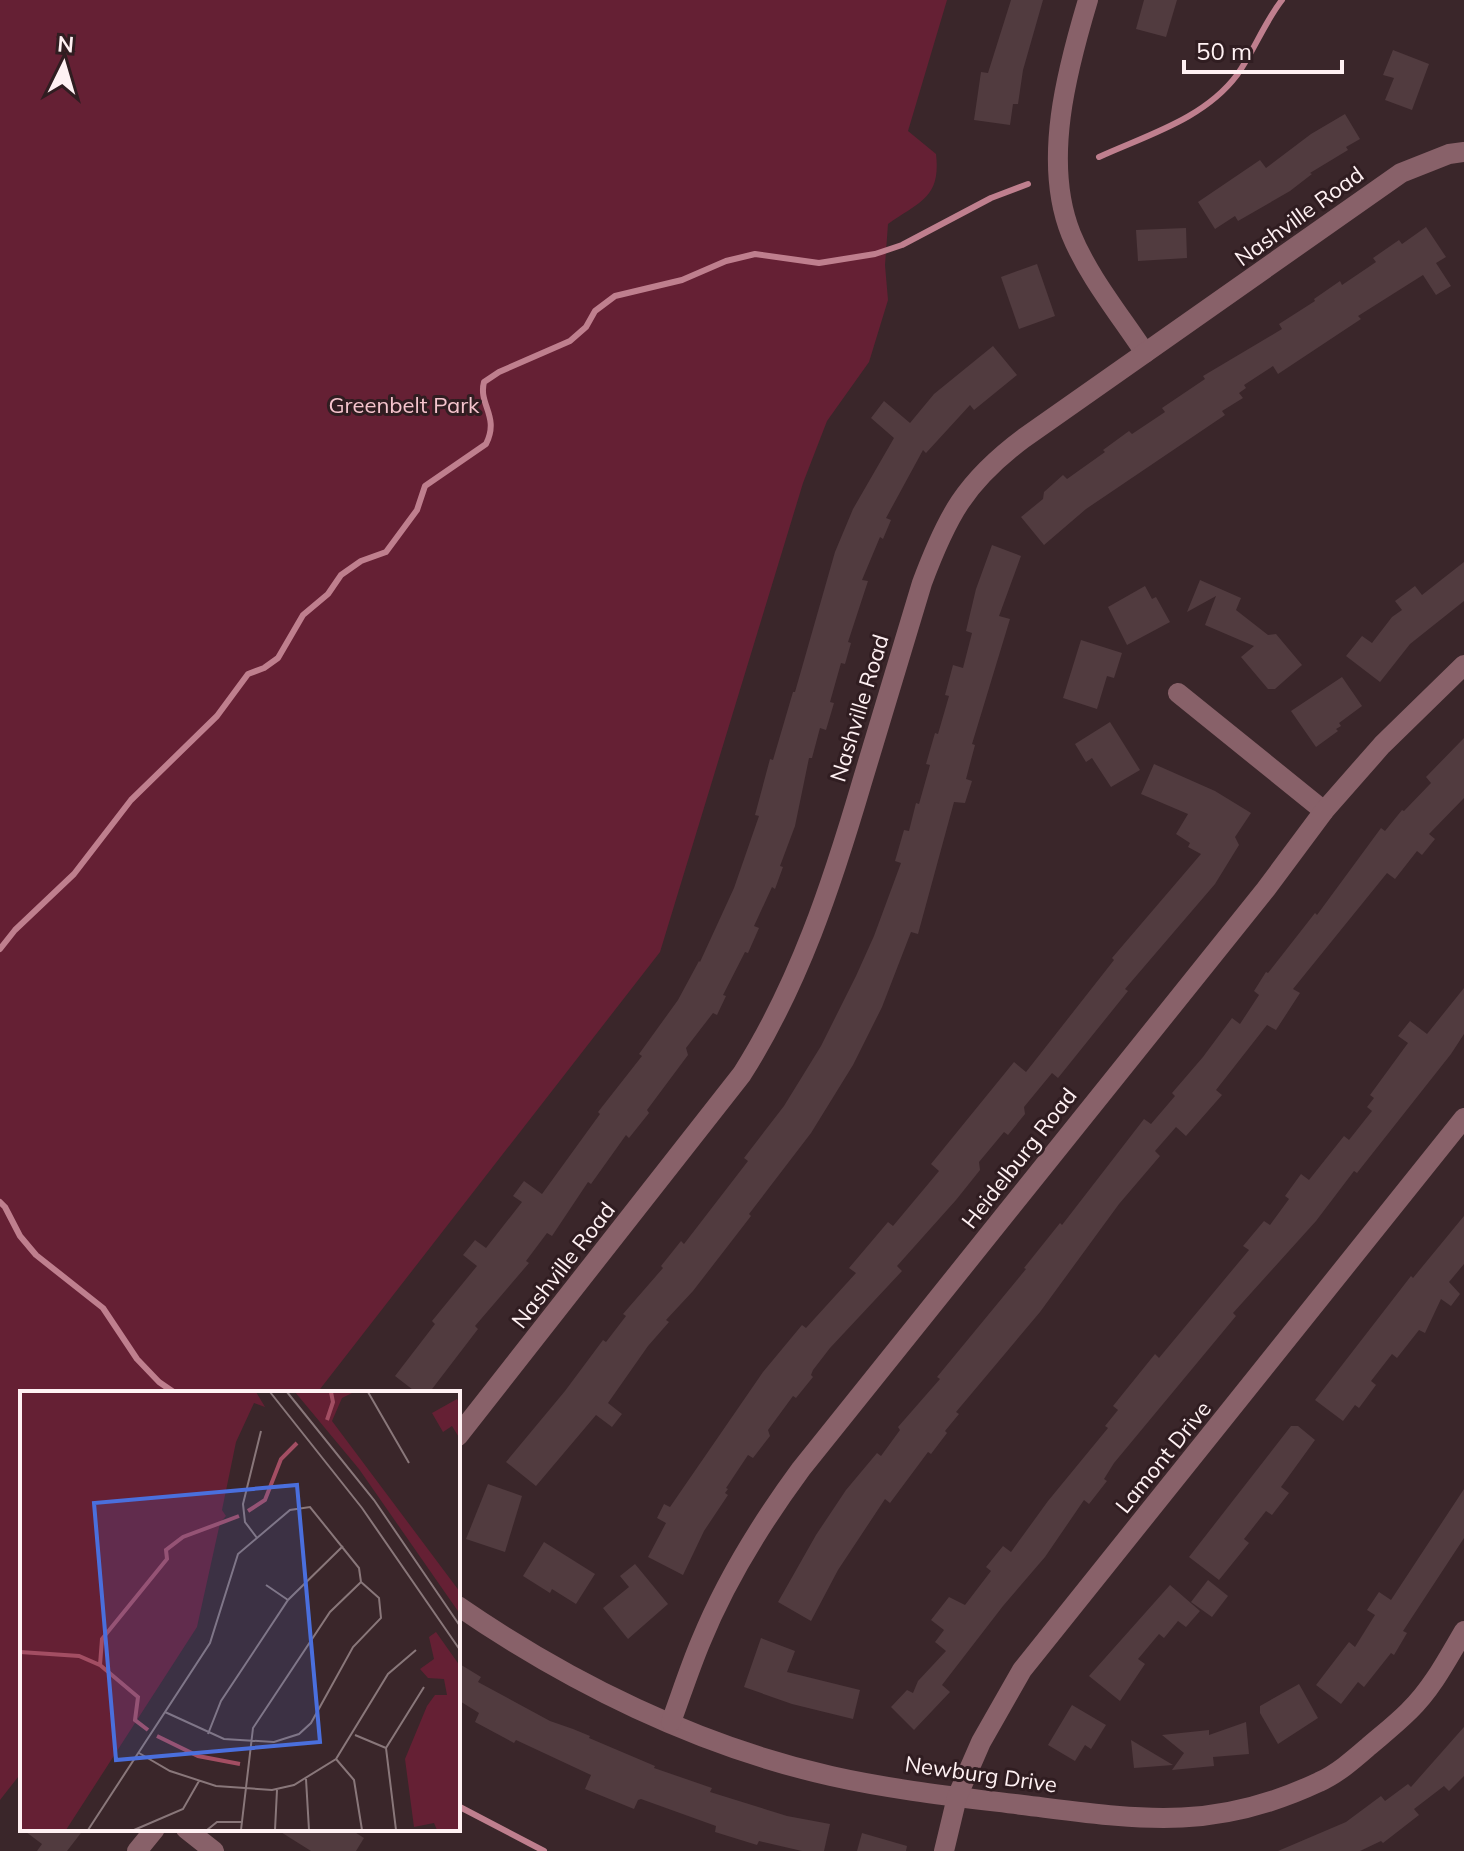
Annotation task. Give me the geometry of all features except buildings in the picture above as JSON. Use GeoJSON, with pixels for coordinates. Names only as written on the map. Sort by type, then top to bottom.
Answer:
{"type":"FeatureCollection","features":[{"type":"Feature","properties":{"kind":"street"},"geometry":{"type":"LineString","coordinates":[[1088,0],[1063,101],[1059,149],[1061,193],[1071,234],[1097,281],[1145,353]]}},
{"type":"Feature","properties":{"kind":"street","name":"Nashville Road"},"geometry":{"type":"LineString","coordinates":[[460,1433],[686,1147],[758,1048],[788,991],[824,903],[922,583],[949,518],[975,481],[998,457],[1401,173],[1449,154],[1464,152]]}},
{"type":"Feature","properties":{"kind":"street","name":"Heidelburg Road"},"geometry":{"type":"LineString","coordinates":[[671,1722],[701,1640],[725,1590],[783,1493],[1266,889],[1324,811],[1382,745],[1464,665]]}},
{"type":"Feature","properties":{"kind":"street"},"geometry":{"type":"LineString","coordinates":[[1178,693],[1324,811]]}},
{"type":"Feature","properties":{"kind":"street","name":"Lamont Drive"},"geometry":{"type":"LineString","coordinates":[[944,1851],[957,1797],[981,1742],[1022,1670],[1464,1118]]}},
{"type":"Feature","properties":{"kind":"street","name":"Newburg Drive"},"geometry":{"type":"LineString","coordinates":[[460,1607],[547,1663],[671,1722],[742,1751],[833,1777],[957,1797],[1136,1819],[1192,1818],[1253,1807],[1321,1781],[1351,1762],[1411,1709],[1464,1631]]}},
{"type":"Feature","properties":{"kind":"street"},"geometry":{"type":"LineString","coordinates":[[137,1851],[153,1831]]}},
{"type":"Feature","properties":{"kind":"street"},"geometry":{"type":"LineString","coordinates":[[189,1831],[214,1851]]}},
{"type":"Feature","properties":{"kind":"green space","name":"Greenbelt Park"},"geometry":{"type":"Polygon","coordinates":[[[0,0],[947,0],[908,131],[936,154],[935,180],[926,197],[888,224],[885,265],[888,300],[869,362],[827,421],[803,483],[660,952],[319,1391],[20,1391],[20,1775],[0,1800],[0,0]]]}},
{"type":"Feature","properties":{"kind":"waterway"},"geometry":{"type":"LineString","coordinates":[[1099,157],[1174,124],[1224,90],[1243,66],[1282,0]]}},
{"type":"Feature","properties":{"kind":"waterway"},"geometry":{"type":"LineString","coordinates":[[0,949],[15,930],[74,874],[131,800],[217,716],[248,674],[278,658],[303,615],[328,594],[341,575],[361,561],[386,552],[417,510],[425,486],[486,444],[491,426],[484,382],[499,372],[570,341],[586,327],[595,311],[615,296],[682,280],[726,261],[755,254],[819,263],[875,254],[902,245],[991,198],[1028,184]]}},
{"type":"Feature","properties":{"kind":"waterway"},"geometry":{"type":"LineString","coordinates":[[0,1202],[20,1236],[36,1255],[103,1308],[137,1359],[172,1391]]}},
{"type":"Feature","properties":{"kind":"waterway"},"geometry":{"type":"LineString","coordinates":[[460,1807],[544,1851]]}}]}
